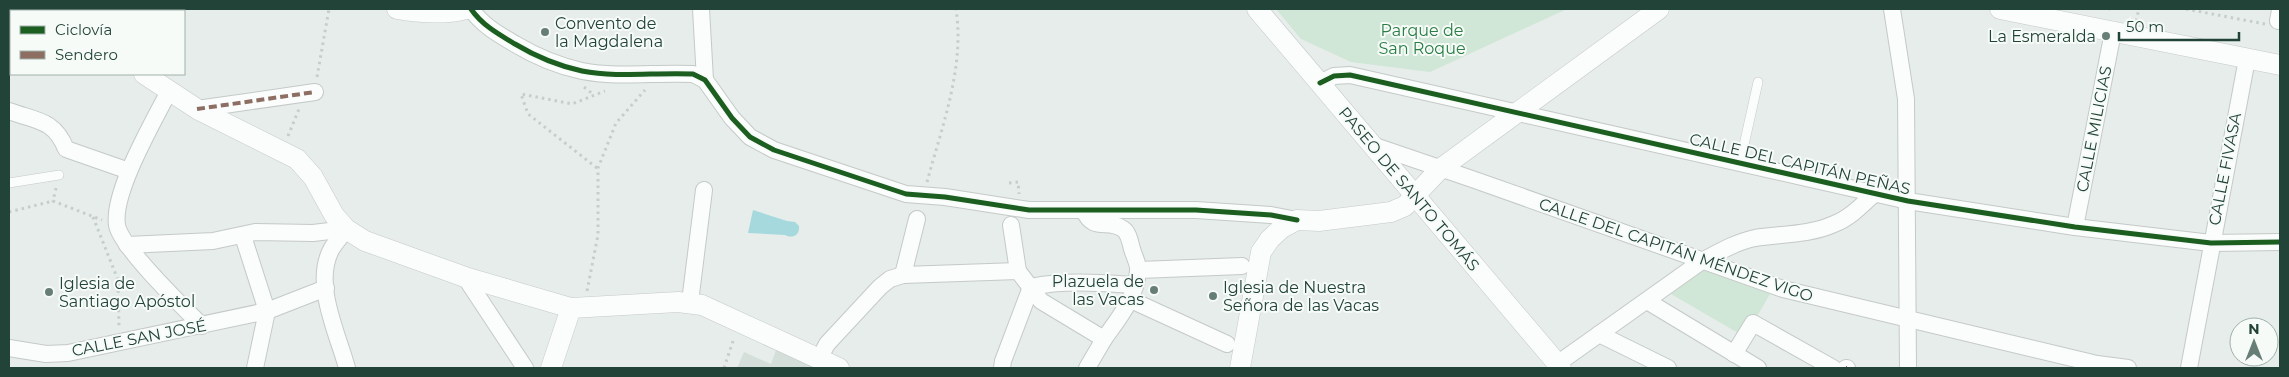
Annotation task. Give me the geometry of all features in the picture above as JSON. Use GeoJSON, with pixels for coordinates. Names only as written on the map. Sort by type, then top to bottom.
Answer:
{"type":"FeatureCollection","features":[{"type":"Feature","properties":{"kind":"street"},"geometry":{"type":"LineString","coordinates":[[156,10],[172,9]]}},
{"type":"Feature","properties":{"kind":"street"},"geometry":{"type":"LineString","coordinates":[[397,9],[434,14],[466,9]]}},
{"type":"Feature","properties":{"kind":"street"},"geometry":{"type":"LineString","coordinates":[[470,9],[494,32],[523,49],[562,66],[582,71],[633,74],[693,74],[705,80],[732,118],[750,137],[766,146],[906,194],[1029,210],[1232,212],[1319,221],[1391,212],[1405,206],[1440,168],[1659,9]]}},
{"type":"Feature","properties":{"kind":"street"},"geometry":{"type":"LineString","coordinates":[[701,9],[705,80]]}},
{"type":"Feature","properties":{"kind":"street","name":"PASEO DE SANTO TOMÁS"},"geometry":{"type":"LineString","coordinates":[[1257,9],[1375,146],[1415,197],[1557,367]]}},
{"type":"Feature","properties":{"kind":"street"},"geometry":{"type":"LineString","coordinates":[[1892,9],[1906,99],[1908,368]]}},
{"type":"Feature","properties":{"kind":"street"},"geometry":{"type":"LineString","coordinates":[[2000,9],[2280,66]]}},
{"type":"Feature","properties":{"kind":"street","name":"CALLE MILICIAS"},"geometry":{"type":"LineString","coordinates":[[2075,227],[2113,32]]}},
{"type":"Feature","properties":{"kind":"street","name":"CALLE FIVASA"},"geometry":{"type":"LineString","coordinates":[[2189,368],[2246,59]]}},
{"type":"Feature","properties":{"kind":"street"},"geometry":{"type":"LineString","coordinates":[[145,75],[197,109],[297,159],[314,176],[334,215],[346,230],[394,254],[465,277],[578,308],[690,302],[702,305],[839,368]]}},
{"type":"Feature","properties":{"kind":"street","name":"CALLE DEL CAPITÁN PEÑAS"},"geometry":{"type":"LineString","coordinates":[[1320,83],[1334,76],[1350,75],[1908,201],[2075,227],[2211,243],[2280,242]]}},
{"type":"Feature","properties":{"kind":"street"},"geometry":{"type":"LineString","coordinates":[[169,91],[129,171],[117,212],[117,226],[127,245],[202,326]]}},
{"type":"Feature","properties":{"kind":"street"},"geometry":{"type":"LineString","coordinates":[[197,109],[310,93]]}},
{"type":"Feature","properties":{"kind":"street"},"geometry":{"type":"LineString","coordinates":[[9,111],[49,124],[60,135],[66,149],[129,171]]}},
{"type":"Feature","properties":{"kind":"street","name":"CALLE DEL CAPITÁN MÉNDEZ VIGO"},"geometry":{"type":"LineString","coordinates":[[1375,146],[1800,295],[2097,364],[2128,368]]}},
{"type":"Feature","properties":{"kind":"street"},"geometry":{"type":"LineString","coordinates":[[690,302],[704,190]]}},
{"type":"Feature","properties":{"kind":"street"},"geometry":{"type":"LineString","coordinates":[[1557,367],[1599,334],[1702,261],[1736,244],[1754,238],[1819,230],[1835,224],[1849,216],[1874,194]]}},
{"type":"Feature","properties":{"kind":"street"},"geometry":{"type":"LineString","coordinates":[[1084,211],[1088,219],[1096,224],[1114,225],[1123,228],[1128,235],[1135,285],[1087,368]]}},
{"type":"Feature","properties":{"kind":"street"},"geometry":{"type":"LineString","coordinates":[[903,275],[917,219]]}},
{"type":"Feature","properties":{"kind":"street"},"geometry":{"type":"LineString","coordinates":[[1240,368],[1262,252],[1270,239],[1282,228],[1297,220]]}},
{"type":"Feature","properties":{"kind":"street"},"geometry":{"type":"LineString","coordinates":[[1011,225],[1018,271],[1030,287],[1042,301],[1104,339]]}},
{"type":"Feature","properties":{"kind":"street"},"geometry":{"type":"LineString","coordinates":[[127,245],[212,242],[255,232],[313,233],[346,230]]}},
{"type":"Feature","properties":{"kind":"street"},"geometry":{"type":"LineString","coordinates":[[346,230],[332,248],[326,265],[326,288],[333,326],[347,368]]}},
{"type":"Feature","properties":{"kind":"street"},"geometry":{"type":"LineString","coordinates":[[243,236],[268,312],[255,368]]}},
{"type":"Feature","properties":{"kind":"street"},"geometry":{"type":"LineString","coordinates":[[1030,287],[1060,282],[1135,285],[1242,266]]}},
{"type":"Feature","properties":{"kind":"street"},"geometry":{"type":"LineString","coordinates":[[819,359],[827,344],[880,287],[890,279],[903,275],[1018,271]]}},
{"type":"Feature","properties":{"kind":"street"},"geometry":{"type":"LineString","coordinates":[[465,277],[525,368]]}},
{"type":"Feature","properties":{"kind":"street"},"geometry":{"type":"LineString","coordinates":[[1135,285],[1227,344]]}},
{"type":"Feature","properties":{"kind":"street"},"geometry":{"type":"LineString","coordinates":[[1002,368],[1030,287]]}},
{"type":"Feature","properties":{"kind":"street","name":"CALLE SAN JOSÉ"},"geometry":{"type":"LineString","coordinates":[[9,348],[46,354],[68,353],[268,312],[326,288]]}},
{"type":"Feature","properties":{"kind":"street"},"geometry":{"type":"LineString","coordinates":[[1647,300],[1758,368]]}},
{"type":"Feature","properties":{"kind":"street"},"geometry":{"type":"LineString","coordinates":[[551,368],[578,308]]}},
{"type":"Feature","properties":{"kind":"street"},"geometry":{"type":"LineString","coordinates":[[1734,354],[1754,323],[1833,368]]}},
{"type":"Feature","properties":{"kind":"street"},"geometry":{"type":"LineString","coordinates":[[1599,334],[1668,368]]}},
{"type":"Feature","properties":{"kind":"street"},"geometry":{"type":"LineString","coordinates":[[56,368],[68,353]]}},
{"type":"Feature","properties":{"kind":"lane"},"geometry":{"type":"LineString","coordinates":[[1740,164],[1758,82]]}},
{"type":"Feature","properties":{"kind":"lane"},"geometry":{"type":"LineString","coordinates":[[9,183],[60,175]]}},
{"type":"Feature","properties":{"kind":"path"},"geometry":{"type":"LineString","coordinates":[[282,150],[310,93],[329,9]]}},
{"type":"Feature","properties":{"kind":"path"},"geometry":{"type":"LineString","coordinates":[[924,196],[957,69],[959,26],[956,9]]}},
{"type":"Feature","properties":{"kind":"path"},"geometry":{"type":"LineString","coordinates":[[2186,9],[2275,19]]}},
{"type":"Feature","properties":{"kind":"path"},"geometry":{"type":"LineString","coordinates":[[578,308],[598,235],[598,168],[616,123],[660,73]]}},
{"type":"Feature","properties":{"kind":"path"},"geometry":{"type":"LineString","coordinates":[[598,168],[528,114],[521,94],[572,104],[619,84],[633,74]]}},
{"type":"Feature","properties":{"kind":"path"},"geometry":{"type":"LineString","coordinates":[[53,201],[57,185]]}},
{"type":"Feature","properties":{"kind":"path"},"geometry":{"type":"LineString","coordinates":[[9,212],[53,201],[117,226]]}},
{"type":"Feature","properties":{"kind":"path"},"geometry":{"type":"LineString","coordinates":[[93,217],[118,280],[119,342]]}},
{"type":"Feature","properties":{"kind":"path"},"geometry":{"type":"LineString","coordinates":[[724,368],[739,323]]}},
{"type":"Feature","properties":{"kind":"shaded area"},"geometry":{"type":"Polygon","coordinates":[[[776,350],[817,368],[737,368],[744,352],[771,364],[776,350]]]}},
{"type":"Feature","properties":{"kind":"green space","name":"Parque de San Roque"},"geometry":{"type":"Polygon","coordinates":[[[1276,9],[1567,9],[1430,72],[1351,62],[1301,39],[1276,9]]]}},
{"type":"Feature","properties":{"kind":"green space"},"geometry":{"type":"Polygon","coordinates":[[[1704,270],[1770,294],[1745,337],[1671,294],[1704,270]]]}},
{"type":"Feature","properties":{"kind":"water"},"geometry":{"type":"Polygon","coordinates":[[[753,210],[795,222],[799,226],[797,234],[791,237],[748,233],[753,210]]]}},
{"type":"Feature","properties":{"kind":"marked path"},"geometry":{"type":"LineString","coordinates":[[197,109],[315,92]]}},
{"type":"Feature","properties":{"kind":"cycle path"},"geometry":{"type":"LineString","coordinates":[[471,9],[475,15],[502,37],[547,60],[582,71],[609,74],[693,74],[705,80],[732,118],[750,137],[774,150],[906,194],[945,197],[1029,210],[1196,210],[1271,215],[1297,220]]}},
{"type":"Feature","properties":{"kind":"cycle path"},"geometry":{"type":"LineString","coordinates":[[1320,83],[1334,76],[1350,75],[1908,201],[2075,227],[2211,243],[2280,242]]}},
{"type":"Feature","properties":{"kind":"place","name":"Convento de la Magdalena"},"geometry":{"type":"Point","coordinates":[545,32]}},
{"type":"Feature","properties":{"kind":"place","name":"La Esmeralda"},"geometry":{"type":"Point","coordinates":[2106,36]}},
{"type":"Feature","properties":{"kind":"place","name":"Plazuela de las Vacas"},"geometry":{"type":"Point","coordinates":[1154,290]}},
{"type":"Feature","properties":{"kind":"place","name":"Iglesia de Santiago Apóstol"},"geometry":{"type":"Point","coordinates":[49,292]}},
{"type":"Feature","properties":{"kind":"place","name":"Iglesia de Nuestra Señora de las Vacas"},"geometry":{"type":"Point","coordinates":[1213,296]}}]}
